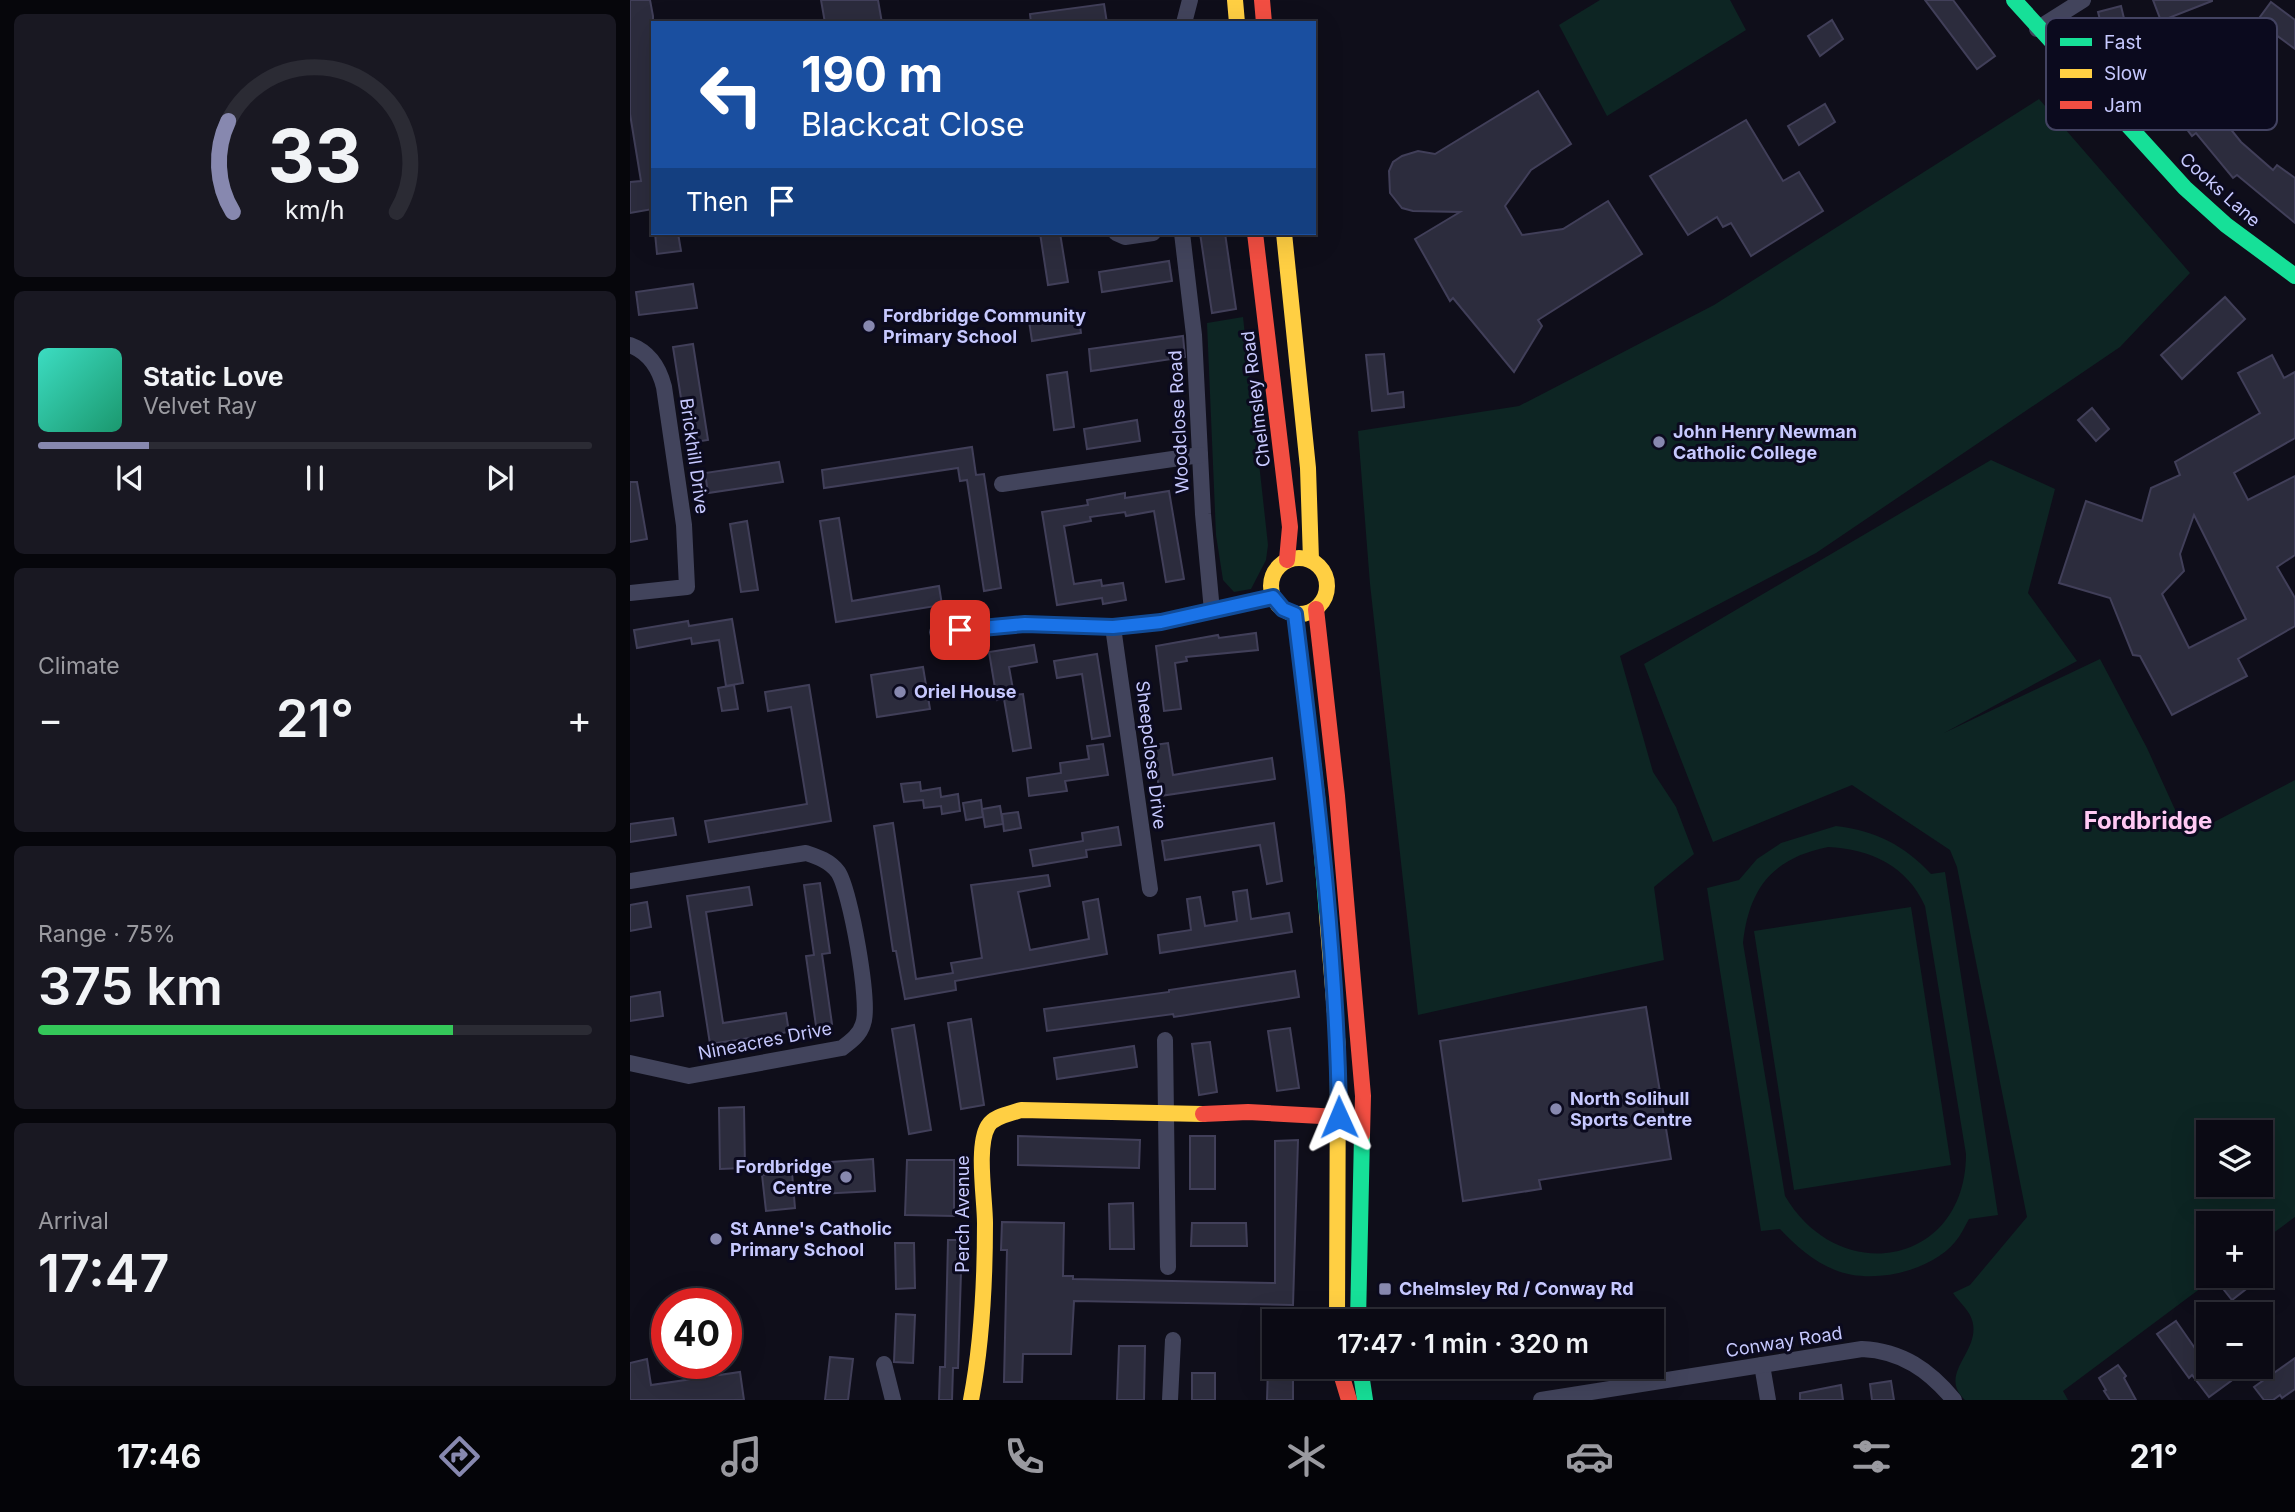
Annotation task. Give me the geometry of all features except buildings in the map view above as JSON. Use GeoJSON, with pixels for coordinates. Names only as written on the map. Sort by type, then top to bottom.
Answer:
{"type":"FeatureCollection","features":[{"type":"Feature","properties":{"kind":"street"},"geometry":{"type":"LineString","coordinates":[[1185,21],[1190,0]]}},
{"type":"Feature","properties":{"kind":"street"},"geometry":{"type":"LineString","coordinates":[[1235,0],[1237,21]]}},
{"type":"Feature","properties":{"kind":"street"},"geometry":{"type":"LineString","coordinates":[[1262,0],[1264,21]]}},
{"type":"Feature","properties":{"kind":"street","name":"Cooks Lane"},"geometry":{"type":"LineString","coordinates":[[2014,0],[2046,39]]}},
{"type":"Feature","properties":{"kind":"street"},"geometry":{"type":"LineString","coordinates":[[2054,18],[2083,0]]}},
{"type":"Feature","properties":{"kind":"street"},"geometry":{"type":"LineString","coordinates":[[2037,29],[2046,23]]}},
{"type":"Feature","properties":{"kind":"street","name":"Cooks Lane"},"geometry":{"type":"LineString","coordinates":[[2131,130],[2185,188],[2226,225],[2295,276]]}},
{"type":"Feature","properties":{"kind":"street"},"geometry":{"type":"LineString","coordinates":[[1120,235],[1139,235]]}},
{"type":"Feature","properties":{"kind":"street","name":"Woodclose Road"},"geometry":{"type":"LineString","coordinates":[[1182,235],[1194,335],[1207,582],[1212,611]]}},
{"type":"Feature","properties":{"kind":"street","name":"Chelmsley Road"},"geometry":{"type":"LineString","coordinates":[[1255,235],[1290,527],[1287,560],[1272,577],[1273,597]]}},
{"type":"Feature","properties":{"kind":"street"},"geometry":{"type":"LineString","coordinates":[[1284,235],[1308,468],[1311,560]]}},
{"type":"Feature","properties":{"kind":"street","name":"Brickhill Drive"},"geometry":{"type":"LineString","coordinates":[[630,345],[643,349],[660,371],[664,387],[684,526],[687,587],[630,593]]}},
{"type":"Feature","properties":{"kind":"street"},"geometry":{"type":"LineString","coordinates":[[1002,484],[1200,455]]}},
{"type":"Feature","properties":{"kind":"street"},"geometry":{"type":"LineString","coordinates":[[1287,560],[1311,560],[1322,569],[1328,583],[1326,594],[1316,609],[1340,822],[1363,1096],[1358,1309]]}},
{"type":"Feature","properties":{"kind":"street"},"geometry":{"type":"LineString","coordinates":[[937,632],[1025,624],[1113,627],[1212,611],[1273,597],[1283,609],[1295,614],[1316,609]]}},
{"type":"Feature","properties":{"kind":"street"},"geometry":{"type":"LineString","coordinates":[[1295,614],[1318,796],[1338,1050],[1337,1309]]}},
{"type":"Feature","properties":{"kind":"street","name":"Sheepclose Drive"},"geometry":{"type":"LineString","coordinates":[[1113,627],[1150,889]]}},
{"type":"Feature","properties":{"kind":"street","name":"Nineacres Drive"},"geometry":{"type":"LineString","coordinates":[[630,881],[806,853],[823,859],[836,869],[847,891],[865,996],[864,1024],[854,1039],[842,1048],[689,1076],[630,1063]]}},
{"type":"Feature","properties":{"kind":"street"},"geometry":{"type":"LineString","coordinates":[[1165,1040],[1168,1267]]}},
{"type":"Feature","properties":{"kind":"street","name":"Perch Avenue"},"geometry":{"type":"LineString","coordinates":[[971,1400],[978,1364],[985,1224],[983,1140],[988,1126],[995,1119],[1021,1110],[1164,1115],[1248,1112],[1339,1117]]}},
{"type":"Feature","properties":{"kind":"street"},"geometry":{"type":"LineString","coordinates":[[1170,1400],[1173,1340]]}},
{"type":"Feature","properties":{"kind":"street","name":"Conway Road"},"geometry":{"type":"LineString","coordinates":[[1541,1400],[1605,1394],[1852,1350],[1879,1350],[1900,1356],[1936,1379],[1954,1400]]}},
{"type":"Feature","properties":{"kind":"street"},"geometry":{"type":"LineString","coordinates":[[884,1364],[893,1400]]}},
{"type":"Feature","properties":{"kind":"street"},"geometry":{"type":"LineString","coordinates":[[1762,1365],[1768,1400]]}},
{"type":"Feature","properties":{"kind":"street"},"geometry":{"type":"LineString","coordinates":[[1341,1379],[1349,1400]]}},
{"type":"Feature","properties":{"kind":"street"},"geometry":{"type":"LineString","coordinates":[[1362,1379],[1365,1400]]}},
{"type":"Feature","properties":{"kind":"green space"},"geometry":{"type":"Polygon","coordinates":[[[1600,0],[1730,0],[1746,30],[1607,116],[1559,25],[1600,0]]]}},
{"type":"Feature","properties":{"kind":"green space"},"geometry":{"type":"Polygon","coordinates":[[[2039,99],[2046,107],[2046,130],[2066,130],[2190,273],[2120,347],[1816,553],[1620,656],[1653,772],[1676,807],[1694,854],[1654,887],[1664,960],[1418,1015],[1370,584],[1358,431],[1519,406],[1714,305],[2039,99]]]}},
{"type":"Feature","properties":{"kind":"green space"},"geometry":{"type":"Polygon","coordinates":[[[1243,317],[1268,545],[1266,560],[1251,589],[1234,592],[1223,580],[1216,535],[1207,323],[1243,317]]]}},
{"type":"Feature","properties":{"kind":"green space"},"geometry":{"type":"Polygon","coordinates":[[[1991,460],[2055,489],[2028,593],[2077,661],[1944,733],[2100,659],[2147,748],[2187,836],[2295,780],[2295,1217],[2273,1233],[2273,1211],[2196,1211],[2196,1288],[2201,1288],[2063,1391],[2068,1400],[1965,1400],[1957,1390],[1956,1380],[1972,1339],[1973,1327],[1970,1315],[1953,1293],[1970,1285],[2027,1217],[1957,867],[1950,850],[1852,785],[1713,842],[1644,664],[1991,460]]]}},
{"type":"Feature","properties":{"kind":"green space"},"geometry":{"type":"Polygon","coordinates":[[[1836,826],[1850,828],[1877,836],[1900,847],[1931,874],[1945,872],[1998,1215],[1969,1219],[1957,1239],[1944,1252],[1916,1268],[1882,1276],[1849,1274],[1820,1262],[1780,1229],[1761,1231],[1707,888],[1739,880],[1757,859],[1781,843],[1836,826]],[[1828,847],[1809,852],[1792,859],[1767,878],[1751,906],[1743,943],[1785,1196],[1809,1225],[1836,1244],[1866,1253],[1896,1252],[1923,1241],[1945,1220],[1960,1191],[1966,1154],[1925,906],[1898,870],[1873,856],[1844,848],[1828,847]]]}},
{"type":"Feature","properties":{"kind":"green space"},"geometry":{"type":"Polygon","coordinates":[[[1911,907],[1951,1165],[1794,1190],[1754,931],[1911,907]]]}},
{"type":"Feature","properties":{"kind":"traffic: fast"},"geometry":{"type":"LineString","coordinates":[[2014,0],[2046,35]]}},
{"type":"Feature","properties":{"kind":"traffic: fast"},"geometry":{"type":"LineString","coordinates":[[2132,130],[2185,188],[2226,225],[2295,276]]}},
{"type":"Feature","properties":{"kind":"traffic: fast"},"geometry":{"type":"LineString","coordinates":[[1295,614],[1317,796],[1327,915]]}},
{"type":"Feature","properties":{"kind":"traffic: fast"},"geometry":{"type":"LineString","coordinates":[[1358,1309],[1362,1135]]}},
{"type":"Feature","properties":{"kind":"traffic: fast"},"geometry":{"type":"LineString","coordinates":[[1362,1379],[1365,1400]]}},
{"type":"Feature","properties":{"kind":"traffic: slow"},"geometry":{"type":"LineString","coordinates":[[1235,0],[1237,21]]}},
{"type":"Feature","properties":{"kind":"traffic: slow"},"geometry":{"type":"LineString","coordinates":[[1284,235],[1308,468],[1311,560]]}},
{"type":"Feature","properties":{"kind":"traffic: slow"},"geometry":{"type":"LineString","coordinates":[[1299,558],[1310,560],[1319,566],[1325,575],[1327,586],[1325,597],[1319,606],[1310,612],[1299,614],[1288,612],[1279,606],[1273,597],[1271,586],[1273,575],[1279,566],[1288,560],[1299,558]]}},
{"type":"Feature","properties":{"kind":"traffic: slow"},"geometry":{"type":"LineString","coordinates":[[1327,915],[1338,1050],[1337,1309]]}},
{"type":"Feature","properties":{"kind":"traffic: slow"},"geometry":{"type":"LineString","coordinates":[[971,1400],[978,1356],[983,1289],[985,1223],[982,1146],[988,1126],[998,1118],[1021,1110],[1203,1114]]}},
{"type":"Feature","properties":{"kind":"traffic: jam"},"geometry":{"type":"LineString","coordinates":[[1262,0],[1264,21]]}},
{"type":"Feature","properties":{"kind":"traffic: jam"},"geometry":{"type":"LineString","coordinates":[[1255,235],[1290,527],[1287,560]]}},
{"type":"Feature","properties":{"kind":"traffic: jam"},"geometry":{"type":"LineString","coordinates":[[1316,609],[1337,796],[1363,1096],[1362,1135]]}},
{"type":"Feature","properties":{"kind":"traffic: jam"},"geometry":{"type":"LineString","coordinates":[[1203,1114],[1248,1112],[1339,1117]]}},
{"type":"Feature","properties":{"kind":"traffic: jam"},"geometry":{"type":"LineString","coordinates":[[1343,1379],[1349,1400]]}},
{"type":"Feature","properties":{"kind":"place","name":"Fordbridge Community Primary School"},"geometry":{"type":"Point","coordinates":[869,326]}},
{"type":"Feature","properties":{"kind":"place","name":"John Henry Newman Catholic College"},"geometry":{"type":"Point","coordinates":[1659,442]}},
{"type":"Feature","properties":{"kind":"place","name":"Oriel House"},"geometry":{"type":"Point","coordinates":[900,692]}},
{"type":"Feature","properties":{"kind":"place","name":"North Solihull Sports Centre"},"geometry":{"type":"Point","coordinates":[1556,1109]}},
{"type":"Feature","properties":{"kind":"place","name":"Fordbridge Centre"},"geometry":{"type":"Point","coordinates":[846,1177]}},
{"type":"Feature","properties":{"kind":"place","name":"St Anne's Catholic Primary School"},"geometry":{"type":"Point","coordinates":[716,1239]}},
{"type":"Feature","properties":{"kind":"place","name":"Chelmsley Rd / Conway Rd"},"geometry":{"type":"Point","coordinates":[1385,1289]}},
{"type":"Feature","properties":{"kind":"district","name":"Fordbridge"},"geometry":{"type":"Point","coordinates":[2148,821]}},
{"type":"Feature","properties":{"kind":"route"},"geometry":{"type":"LineString","coordinates":[[960,630],[1025,624],[1067,628],[1161,622],[1273,597],[1283,609],[1295,614],[1318,796],[1338,1050],[1339,1117]]}}]}
